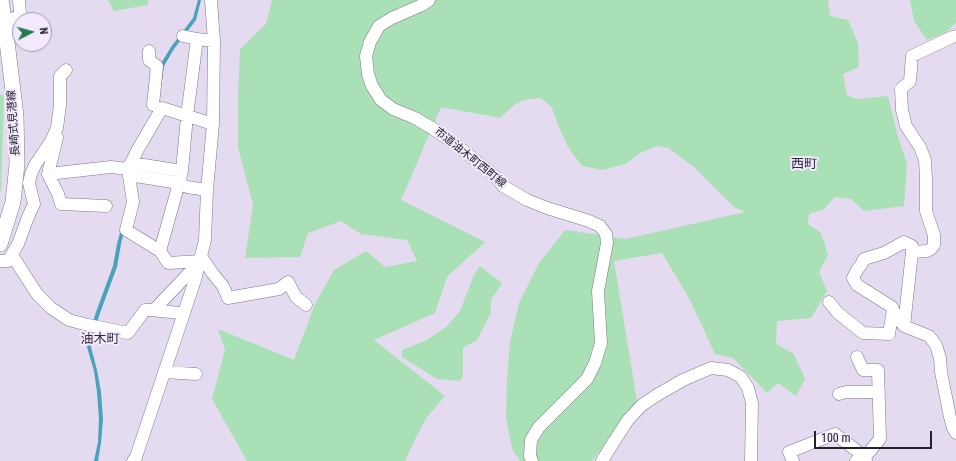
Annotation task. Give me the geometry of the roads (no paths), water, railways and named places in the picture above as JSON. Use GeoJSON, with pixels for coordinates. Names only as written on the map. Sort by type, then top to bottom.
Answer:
{"type":"FeatureCollection","features":[{"type":"Feature","properties":{"kind":"main road","name":"長崎式見港線"},"geometry":{"type":"LineString","coordinates":[[0,244],[13,202],[17,164],[16,116],[1,0]]}},
{"type":"Feature","properties":{"kind":"street"},"geometry":{"type":"LineString","coordinates":[[5,25],[20,14],[19,0]]}},
{"type":"Feature","properties":{"kind":"street"},"geometry":{"type":"LineString","coordinates":[[133,461],[184,314],[195,280],[205,240],[207,190],[213,124],[214,41],[211,0]]}},
{"type":"Feature","properties":{"kind":"street","name":"市道油木町西町線"},"geometry":{"type":"LineString","coordinates":[[429,0],[422,5],[392,18],[379,26],[370,42],[366,56],[368,74],[372,86],[381,100],[393,109],[415,118],[432,128],[455,144],[496,177],[503,186],[527,200],[600,226],[606,234],[607,243],[598,291],[601,343],[595,363],[587,379],[539,426],[531,440],[530,456],[532,461]]}},
{"type":"Feature","properties":{"kind":"street"},"geometry":{"type":"LineString","coordinates":[[183,36],[214,41]]}},
{"type":"Feature","properties":{"kind":"street"},"geometry":{"type":"LineString","coordinates":[[912,252],[927,251],[931,249],[934,245],[934,235],[926,211],[925,160],[920,147],[906,126],[902,110],[901,89],[910,80],[912,56],[956,36]]}},
{"type":"Feature","properties":{"kind":"street"},"geometry":{"type":"LineString","coordinates":[[160,251],[182,170],[197,39]]}},
{"type":"Feature","properties":{"kind":"street"},"geometry":{"type":"LineString","coordinates":[[149,51],[149,60],[157,66],[153,107],[130,169],[133,202],[126,230],[160,251],[168,263],[200,259]]}},
{"type":"Feature","properties":{"kind":"street"},"geometry":{"type":"LineString","coordinates":[[66,70],[60,76],[60,105],[56,142],[48,174],[58,194],[61,204],[106,206]]}},
{"type":"Feature","properties":{"kind":"street"},"geometry":{"type":"LineString","coordinates":[[153,107],[213,124]]}},
{"type":"Feature","properties":{"kind":"street"},"geometry":{"type":"LineString","coordinates":[[0,261],[8,261],[18,244],[34,204],[29,184],[31,174],[57,128]]}},
{"type":"Feature","properties":{"kind":"street"},"geometry":{"type":"LineString","coordinates":[[48,174],[111,167],[182,170]]}},
{"type":"Feature","properties":{"kind":"street"},"geometry":{"type":"LineString","coordinates":[[130,169],[187,187],[207,190]]}},
{"type":"Feature","properties":{"kind":"street"},"geometry":{"type":"LineString","coordinates":[[904,326],[912,252],[912,246],[904,242],[884,253],[864,259],[862,265],[856,270],[854,278],[857,285],[892,307],[895,314],[904,326],[929,336],[936,345],[940,358],[941,372],[950,418],[956,433]]}},
{"type":"Feature","properties":{"kind":"street"},"geometry":{"type":"LineString","coordinates":[[12,254],[37,294],[51,308],[69,320],[128,333],[145,310],[184,314]]}},
{"type":"Feature","properties":{"kind":"street"},"geometry":{"type":"LineString","coordinates":[[200,259],[223,286],[228,298],[279,289],[288,282],[296,297],[306,305]]}},
{"type":"Feature","properties":{"kind":"street"},"geometry":{"type":"LineString","coordinates":[[154,310],[189,273],[195,280]]}},
{"type":"Feature","properties":{"kind":"street"},"geometry":{"type":"LineString","coordinates":[[829,302],[838,313],[863,333],[889,334],[893,310]]}},
{"type":"Feature","properties":{"kind":"street"},"geometry":{"type":"LineString","coordinates":[[793,461],[789,452],[835,434],[862,460],[880,439],[878,370],[863,370],[857,357]]}},
{"type":"Feature","properties":{"kind":"street"},"geometry":{"type":"LineString","coordinates":[[602,461],[628,420],[642,405],[683,380],[711,368],[728,370],[741,377],[748,388],[752,403],[751,461]]}},
{"type":"Feature","properties":{"kind":"street"},"geometry":{"type":"LineString","coordinates":[[164,372],[196,374]]}},
{"type":"Feature","properties":{"kind":"street"},"geometry":{"type":"LineString","coordinates":[[839,394],[846,392],[878,392]]}},
{"type":"Feature","properties":{"kind":"water"},"geometry":{"type":"Polygon","coordinates":[[[198,0],[201,0],[196,20],[174,49],[164,66],[156,114],[128,165],[127,177],[131,203],[117,267],[100,313],[91,347],[101,392],[103,419],[98,461],[94,461],[98,442],[99,419],[94,371],[87,347],[96,312],[113,266],[117,244],[128,203],[123,177],[125,164],[152,113],[160,65],[171,47],[193,18],[198,0]]]}},
{"type":"Feature","properties":{"kind":"district","name":"西町"},"geometry":{"type":"Point","coordinates":[804,165]}},
{"type":"Feature","properties":{"kind":"district","name":"油木町"},"geometry":{"type":"Point","coordinates":[100,340]}}]}
